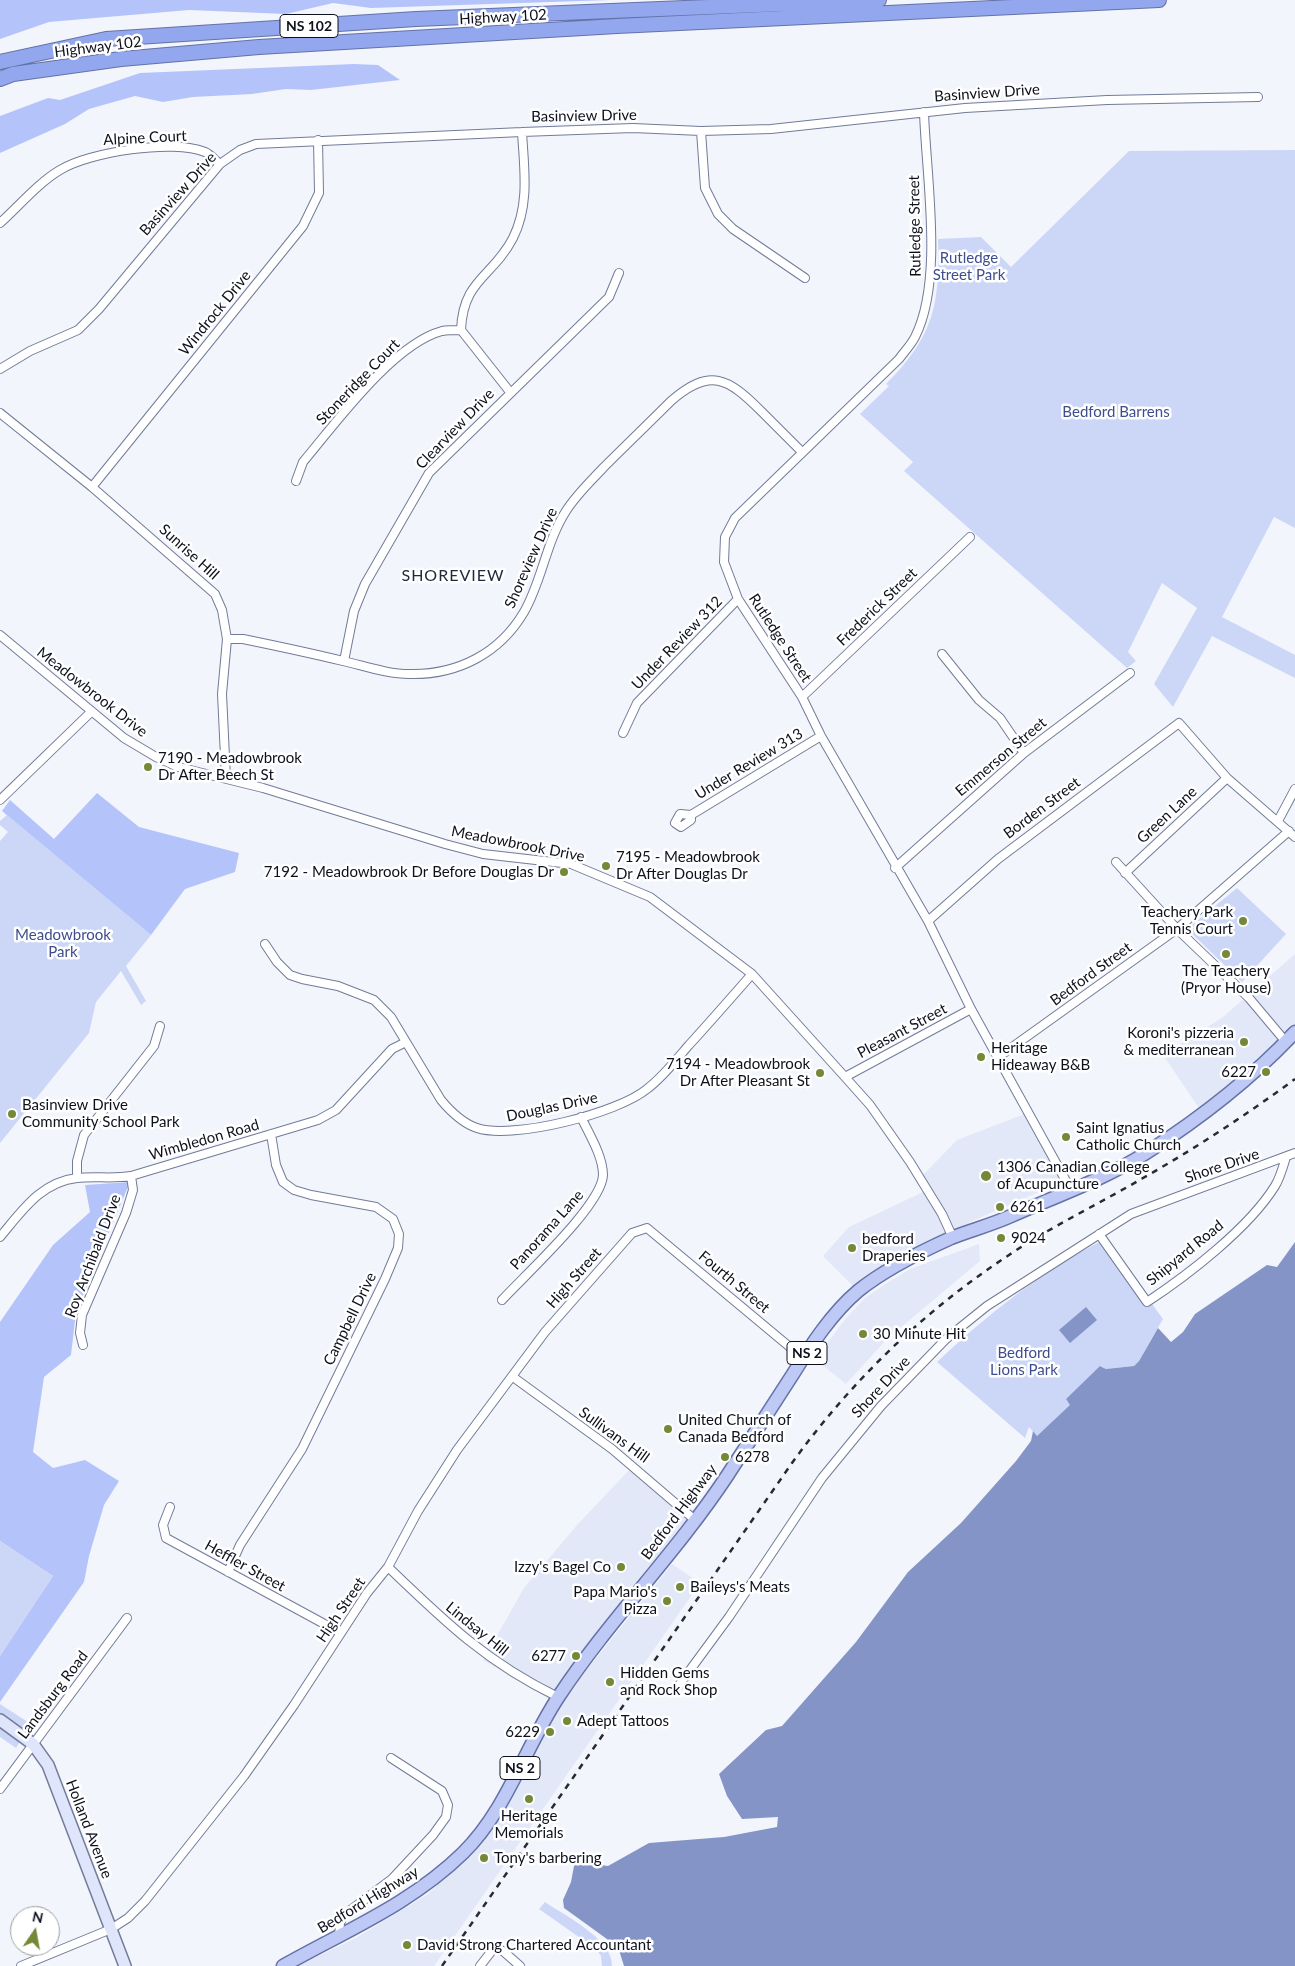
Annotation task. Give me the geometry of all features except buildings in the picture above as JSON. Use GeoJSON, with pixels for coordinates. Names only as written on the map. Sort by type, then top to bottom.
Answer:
{"type":"FeatureCollection","features":[{"type":"Feature","properties":{"kind":"highway","name":"Highway 102"},"geometry":{"type":"LineString","coordinates":[[0,62],[106,39],[416,19],[879,0]]}},
{"type":"Feature","properties":{"kind":"highway","name":"Highway 102"},"geometry":{"type":"LineString","coordinates":[[0,79],[13,74],[121,59],[259,47],[617,26],[1159,0]]}},
{"type":"Feature","properties":{"kind":"main road","name":"Bedford Highway"},"geometry":{"type":"LineString","coordinates":[[283,1966],[339,1937],[419,1890],[465,1851],[494,1812],[558,1697],[695,1520],[803,1358],[831,1320],[857,1292],[905,1261],[952,1238],[1004,1219],[1144,1155],[1226,1095],[1295,1032]]}},
{"type":"Feature","properties":{"kind":"street","name":"Basinview Drive"},"geometry":{"type":"LineString","coordinates":[[0,369],[30,351],[78,330],[99,309],[220,164],[240,150],[256,144],[633,128],[701,131],[771,129],[924,112],[1049,103],[1258,97]]}},
{"type":"Feature","properties":{"kind":"street","name":"Rutledge Street"},"geometry":{"type":"LineString","coordinates":[[924,112],[931,271],[923,317],[914,338],[899,359],[736,518],[725,537],[724,562],[738,600],[802,697],[821,736],[895,868],[928,921],[997,1058],[1071,1190]]}},
{"type":"Feature","properties":{"kind":"street"},"geometry":{"type":"LineString","coordinates":[[701,131],[705,188],[718,214],[733,229],[805,278]]}},
{"type":"Feature","properties":{"kind":"street"},"geometry":{"type":"LineString","coordinates":[[510,392],[461,330],[466,298],[474,285],[507,248],[520,221],[525,198],[522,132]]}},
{"type":"Feature","properties":{"kind":"street","name":"Windrock Drive"},"geometry":{"type":"LineString","coordinates":[[92,487],[303,226],[319,193],[318,140]]}},
{"type":"Feature","properties":{"kind":"street","name":"Alpine Court"},"geometry":{"type":"LineString","coordinates":[[0,222],[58,171],[76,161],[96,154],[112,151],[181,148],[206,153],[220,164]]}},
{"type":"Feature","properties":{"kind":"street","name":"Clearview Drive"},"geometry":{"type":"LineString","coordinates":[[344,661],[354,611],[365,584],[429,473],[609,297],[619,273]]}},
{"type":"Feature","properties":{"kind":"street","name":"Stoneridge Court"},"geometry":{"type":"LineString","coordinates":[[296,481],[302,462],[388,366],[410,347],[430,336],[443,331],[461,330]]}},
{"type":"Feature","properties":{"kind":"street","name":"Shoreview Drive"},"geometry":{"type":"LineString","coordinates":[[227,639],[243,639],[380,670],[409,674],[441,671],[470,662],[486,654],[500,643],[524,612],[535,590],[558,525],[572,503],[670,402],[683,391],[699,383],[712,380],[728,382],[742,392],[802,452]]}},
{"type":"Feature","properties":{"kind":"street","name":"Sunrise Hill"},"geometry":{"type":"LineString","coordinates":[[0,413],[92,487],[215,594],[224,615],[227,639],[222,694],[226,778]]}},
{"type":"Feature","properties":{"kind":"street","name":"Frederick Street"},"geometry":{"type":"LineString","coordinates":[[802,697],[970,537]]}},
{"type":"Feature","properties":{"kind":"street","name":"Under Review 312"},"geometry":{"type":"LineString","coordinates":[[623,733],[637,703],[738,600]]}},
{"type":"Feature","properties":{"kind":"street","name":"Meadowbrook Drive"},"geometry":{"type":"LineString","coordinates":[[0,635],[124,738],[156,757],[192,772],[226,778],[483,854],[571,864],[617,881],[650,897],[752,974],[870,1105],[910,1162],[942,1214],[952,1238]]}},
{"type":"Feature","properties":{"kind":"street"},"geometry":{"type":"LineString","coordinates":[[942,654],[979,700],[1000,718],[1024,753]]}},
{"type":"Feature","properties":{"kind":"street","name":"Emmerson Street"},"geometry":{"type":"LineString","coordinates":[[895,868],[1024,753],[1130,673]]}},
{"type":"Feature","properties":{"kind":"street"},"geometry":{"type":"LineString","coordinates":[[1,800],[91,712]]}},
{"type":"Feature","properties":{"kind":"street","name":"Borden Street"},"geometry":{"type":"LineString","coordinates":[[928,921],[998,859],[1178,723],[1227,778]]}},
{"type":"Feature","properties":{"kind":"street","name":"Under Review 313"},"geometry":{"type":"LineString","coordinates":[[692,815],[821,736]]}},
{"type":"Feature","properties":{"kind":"street"},"geometry":{"type":"LineString","coordinates":[[1227,778],[1292,834]]}},
{"type":"Feature","properties":{"kind":"street","name":"Green Lane"},"geometry":{"type":"LineString","coordinates":[[1126,872],[1227,778]]}},
{"type":"Feature","properties":{"kind":"street"},"geometry":{"type":"LineString","coordinates":[[1278,820],[1295,789]]}},
{"type":"Feature","properties":{"kind":"street","name":"Bedford Street"},"geometry":{"type":"LineString","coordinates":[[997,1058],[1177,929],[1292,834]]}},
{"type":"Feature","properties":{"kind":"street"},"geometry":{"type":"LineString","coordinates":[[1116,862],[1177,929],[1249,998],[1286,1042]]}},
{"type":"Feature","properties":{"kind":"street","name":"Douglas Drive"},"geometry":{"type":"LineString","coordinates":[[265,944],[276,962],[290,975],[338,986],[374,1000],[391,1017],[441,1100],[462,1120],[476,1128],[510,1131],[581,1117],[632,1101],[649,1089],[752,974]]}},
{"type":"Feature","properties":{"kind":"street","name":"Pleasant Street"},"geometry":{"type":"LineString","coordinates":[[845,1077],[971,1009]]}},
{"type":"Feature","properties":{"kind":"street"},"geometry":{"type":"LineString","coordinates":[[77,1178],[78,1161],[84,1135],[154,1046],[160,1026]]}},
{"type":"Feature","properties":{"kind":"street","name":"Wimbledon Road"},"geometry":{"type":"LineString","coordinates":[[0,1237],[35,1195],[49,1186],[77,1178],[113,1179],[131,1176],[302,1126],[336,1110],[392,1049],[406,1042]]}},
{"type":"Feature","properties":{"kind":"street","name":"Panorama Lane"},"geometry":{"type":"LineString","coordinates":[[502,1300],[580,1217],[600,1188],[603,1174],[601,1162],[581,1117]]}},
{"type":"Feature","properties":{"kind":"street","name":"Campbell Drive"},"geometry":{"type":"LineString","coordinates":[[228,1572],[240,1545],[302,1448],[385,1279],[398,1248],[399,1234],[393,1219],[376,1207],[310,1195],[294,1190],[283,1182],[276,1165],[271,1134]]}},
{"type":"Feature","properties":{"kind":"street","name":"Shore Drive"},"geometry":{"type":"LineString","coordinates":[[679,1685],[729,1617],[822,1478],[881,1406],[946,1339],[988,1306],[1131,1214],[1286,1158],[1295,1152]]}},
{"type":"Feature","properties":{"kind":"street","name":"Shipyard Road"},"geometry":{"type":"LineString","coordinates":[[1099,1234],[1146,1302],[1175,1283],[1203,1261],[1256,1211],[1276,1185],[1286,1158]]}},
{"type":"Feature","properties":{"kind":"street","name":"Roy Archibald Drive"},"geometry":{"type":"LineString","coordinates":[[83,1345],[80,1333],[82,1316],[126,1213],[133,1190],[131,1176]]}},
{"type":"Feature","properties":{"kind":"street","name":"Fourth Street"},"geometry":{"type":"LineString","coordinates":[[647,1228],[803,1358]]}},
{"type":"Feature","properties":{"kind":"street","name":"High Street"},"geometry":{"type":"LineString","coordinates":[[21,1966],[111,1928],[128,1918],[144,1902],[244,1776],[367,1593],[388,1568],[418,1511],[456,1450],[581,1289],[632,1233],[647,1228]]}},
{"type":"Feature","properties":{"kind":"street","name":"Sullivans Hill"},"geometry":{"type":"LineString","coordinates":[[513,1377],[612,1449],[695,1520]]}},
{"type":"Feature","properties":{"kind":"street","name":"Heffler Street"},"geometry":{"type":"LineString","coordinates":[[170,1507],[163,1525],[166,1538],[341,1633]]}},
{"type":"Feature","properties":{"kind":"street","name":"Lindsay Hill"},"geometry":{"type":"LineString","coordinates":[[388,1568],[437,1615],[492,1661],[530,1684],[558,1697]]}},
{"type":"Feature","properties":{"kind":"street","name":"Landsburg Road"},"geometry":{"type":"LineString","coordinates":[[0,1789],[127,1618]]}},
{"type":"Feature","properties":{"kind":"street","name":"Holland Avenue"},"geometry":{"type":"LineString","coordinates":[[0,1720],[34,1744],[48,1764],[126,1966]]}},
{"type":"Feature","properties":{"kind":"street"},"geometry":{"type":"LineString","coordinates":[[339,1937],[340,1923],[344,1915],[392,1879],[433,1835],[446,1817],[448,1805],[442,1791],[391,1758]]}},
{"type":"Feature","properties":{"kind":"street"},"geometry":{"type":"LineString","coordinates":[[480,1966],[494,1948],[503,1951],[520,1966]]}},
{"type":"Feature","properties":{"kind":"shaded area"},"geometry":{"type":"Polygon","coordinates":[[[0,0],[611,0],[371,8],[333,3],[286,14],[189,10],[49,22],[0,39],[0,0]]]}},
{"type":"Feature","properties":{"kind":"shaded area"},"geometry":{"type":"Polygon","coordinates":[[[354,64],[378,65],[400,80],[311,90],[286,89],[252,94],[193,97],[163,102],[135,96],[89,109],[65,124],[0,153],[0,116],[48,98],[60,100],[140,73],[354,64]]]}},
{"type":"Feature","properties":{"kind":"shaded area"},"geometry":{"type":"Polygon","coordinates":[[[97,793],[139,827],[239,853],[235,872],[185,889],[151,935],[2,811],[10,800],[54,839],[97,793]]]}},
{"type":"Feature","properties":{"kind":"shaded area"},"geometry":{"type":"Polygon","coordinates":[[[1295,954],[1295,1028],[1201,1111],[1163,1055],[1223,1017],[1295,954]]]}},
{"type":"Feature","properties":{"kind":"shaded area"},"geometry":{"type":"Polygon","coordinates":[[[1027,1113],[1042,1131],[1069,1179],[970,1222],[853,1286],[823,1256],[849,1227],[925,1191],[918,1180],[957,1140],[1027,1113]]]}},
{"type":"Feature","properties":{"kind":"shaded area"},"geometry":{"type":"Polygon","coordinates":[[[130,1182],[76,1312],[71,1355],[44,1377],[33,1452],[53,1468],[85,1460],[119,1481],[104,1505],[89,1556],[84,1582],[0,1702],[0,1656],[53,1576],[0,1541],[0,1322],[53,1245],[90,1212],[85,1185],[130,1182]]]}},
{"type":"Feature","properties":{"kind":"shaded area"},"geometry":{"type":"Polygon","coordinates":[[[1295,1242],[1295,1966],[624,1966],[618,1947],[564,1908],[563,1900],[571,1882],[574,1866],[580,1862],[608,1866],[649,1843],[724,1837],[777,1827],[778,1817],[742,1819],[727,1796],[719,1774],[766,1730],[782,1726],[856,1642],[908,1572],[961,1523],[1016,1461],[1031,1441],[1033,1431],[1037,1436],[1070,1405],[1066,1399],[1100,1366],[1106,1369],[1134,1366],[1139,1361],[1158,1328],[1171,1342],[1183,1332],[1195,1314],[1267,1265],[1277,1267],[1295,1242]]]}},
{"type":"Feature","properties":{"kind":"shaded area"},"geometry":{"type":"Polygon","coordinates":[[[979,1244],[980,1261],[887,1339],[846,1384],[815,1359],[846,1318],[865,1298],[910,1269],[979,1244]]]}},
{"type":"Feature","properties":{"kind":"shaded area"},"geometry":{"type":"Polygon","coordinates":[[[1086,1307],[1097,1320],[1070,1343],[1059,1330],[1086,1307]]]}},
{"type":"Feature","properties":{"kind":"shaded area"},"geometry":{"type":"Polygon","coordinates":[[[632,1467],[697,1513],[551,1700],[483,1660],[524,1588],[577,1525],[632,1467]]]}},
{"type":"Feature","properties":{"kind":"shaded area"},"geometry":{"type":"Polygon","coordinates":[[[672,1564],[700,1583],[434,1966],[297,1966],[356,1938],[428,1894],[471,1853],[506,1806],[560,1707],[584,1673],[672,1564]]]}},
{"type":"Feature","properties":{"kind":"green space","name":"Bedford Barrens"},"geometry":{"type":"Polygon","coordinates":[[[1295,150],[1295,528],[1274,517],[1222,617],[1295,655],[1295,678],[1212,636],[1173,707],[1154,684],[1197,608],[1162,583],[1128,652],[1136,661],[1127,668],[904,471],[913,462],[860,414],[889,386],[886,384],[915,350],[924,334],[931,318],[935,301],[938,239],[981,237],[1011,267],[1129,151],[1295,150]]]}},
{"type":"Feature","properties":{"kind":"green space","name":"Meadowbrook Park"},"geometry":{"type":"Polygon","coordinates":[[[7,815],[151,935],[126,966],[146,1001],[141,1005],[121,971],[96,1002],[89,1033],[0,1143],[0,841],[8,832],[0,825],[0,821],[7,815]]]}},
{"type":"Feature","properties":{"kind":"green space"},"geometry":{"type":"Polygon","coordinates":[[[1237,888],[1286,934],[1242,982],[1187,929],[1237,888]]]}},
{"type":"Feature","properties":{"kind":"green space","name":"Bedford Lions Park"},"geometry":{"type":"Polygon","coordinates":[[[1105,1239],[1163,1319],[1139,1361],[1134,1366],[1106,1369],[1101,1366],[1066,1399],[1071,1405],[1037,1436],[1029,1427],[1025,1438],[937,1362],[1016,1295],[1082,1251],[1105,1239]]]}},
{"type":"Feature","properties":{"kind":"green space"},"geometry":{"type":"Polygon","coordinates":[[[0,1541],[53,1576],[0,1656],[0,1541]]]}},
{"type":"Feature","properties":{"kind":"green space"},"geometry":{"type":"Polygon","coordinates":[[[0,1704],[31,1724],[16,1748],[0,1737],[0,1704]]]}},
{"type":"Feature","properties":{"kind":"green space"},"geometry":{"type":"Polygon","coordinates":[[[545,1902],[597,1938],[610,1956],[612,1966],[602,1966],[601,1956],[596,1949],[539,1909],[545,1902]]]}},
{"type":"Feature","properties":{"kind":"railway"},"geometry":{"type":"LineString","coordinates":[[442,1966],[792,1463],[839,1403],[865,1375],[891,1349],[948,1299],[1009,1255],[1042,1234],[1182,1155],[1295,1079]]}},
{"type":"Feature","properties":{"kind":"place","name":"7190 - Meadowbrook Dr After Beech St"},"geometry":{"type":"Point","coordinates":[148,767]}},
{"type":"Feature","properties":{"kind":"place","name":"7195 - Meadowbrook Dr After Douglas Dr"},"geometry":{"type":"Point","coordinates":[606,866]}},
{"type":"Feature","properties":{"kind":"place","name":"7192 - Meadowbrook Dr Before Douglas Dr"},"geometry":{"type":"Point","coordinates":[564,872]}},
{"type":"Feature","properties":{"kind":"place","name":"Teachery Park Tennis Court"},"geometry":{"type":"Point","coordinates":[1243,921]}},
{"type":"Feature","properties":{"kind":"place","name":"The Teachery (Pryor House)"},"geometry":{"type":"Point","coordinates":[1226,954]}},
{"type":"Feature","properties":{"kind":"place","name":"Koroni's pizzeria & mediterranean"},"geometry":{"type":"Point","coordinates":[1244,1042]}},
{"type":"Feature","properties":{"kind":"place","name":"Heritage Hideaway B&B"},"geometry":{"type":"Point","coordinates":[981,1057]}},
{"type":"Feature","properties":{"kind":"place","name":"6227"},"geometry":{"type":"Point","coordinates":[1266,1072]}},
{"type":"Feature","properties":{"kind":"place","name":"7194 - Meadowbrook Dr After Pleasant St"},"geometry":{"type":"Point","coordinates":[820,1073]}},
{"type":"Feature","properties":{"kind":"place","name":"Basinview Drive Community School Park"},"geometry":{"type":"Point","coordinates":[12,1114]}},
{"type":"Feature","properties":{"kind":"place","name":"Saint Ignatius Catholic Church"},"geometry":{"type":"Point","coordinates":[1066,1137]}},
{"type":"Feature","properties":{"kind":"place","name":"1306 Canadian College of Acupuncture"},"geometry":{"type":"Point","coordinates":[986,1176]}},
{"type":"Feature","properties":{"kind":"place","name":"6261"},"geometry":{"type":"Point","coordinates":[1000,1207]}},
{"type":"Feature","properties":{"kind":"place","name":"9024"},"geometry":{"type":"Point","coordinates":[1001,1238]}},
{"type":"Feature","properties":{"kind":"place","name":"bedford Draperies"},"geometry":{"type":"Point","coordinates":[852,1248]}},
{"type":"Feature","properties":{"kind":"place","name":"30 Minute Hit"},"geometry":{"type":"Point","coordinates":[863,1334]}},
{"type":"Feature","properties":{"kind":"place","name":"United Church of Canada Bedford"},"geometry":{"type":"Point","coordinates":[668,1429]}},
{"type":"Feature","properties":{"kind":"place","name":"6278"},"geometry":{"type":"Point","coordinates":[725,1457]}},
{"type":"Feature","properties":{"kind":"place","name":"Izzy's Bagel Co"},"geometry":{"type":"Point","coordinates":[621,1567]}},
{"type":"Feature","properties":{"kind":"place","name":"Baileys's Meats"},"geometry":{"type":"Point","coordinates":[680,1587]}},
{"type":"Feature","properties":{"kind":"place","name":"Papa Mario's Pizza"},"geometry":{"type":"Point","coordinates":[667,1601]}},
{"type":"Feature","properties":{"kind":"place","name":"6277"},"geometry":{"type":"Point","coordinates":[576,1656]}},
{"type":"Feature","properties":{"kind":"place","name":"Hidden Gems and Rock Shop"},"geometry":{"type":"Point","coordinates":[610,1682]}},
{"type":"Feature","properties":{"kind":"place","name":"Adept Tattoos"},"geometry":{"type":"Point","coordinates":[567,1721]}},
{"type":"Feature","properties":{"kind":"place","name":"6229"},"geometry":{"type":"Point","coordinates":[550,1732]}},
{"type":"Feature","properties":{"kind":"place","name":"Heritage Memorials"},"geometry":{"type":"Point","coordinates":[529,1799]}},
{"type":"Feature","properties":{"kind":"place","name":"Tony's barbering"},"geometry":{"type":"Point","coordinates":[484,1858]}},
{"type":"Feature","properties":{"kind":"place","name":"David Strong Chartered Accountant"},"geometry":{"type":"Point","coordinates":[407,1945]}},
{"type":"Feature","properties":{"kind":"district","name":"SHOREVIEW"},"geometry":{"type":"Point","coordinates":[453,576]}},
{"type":"Feature","properties":{"kind":"park label","name":"Rutledge Street Park"},"geometry":{"type":"Point","coordinates":[969,266]}}]}
